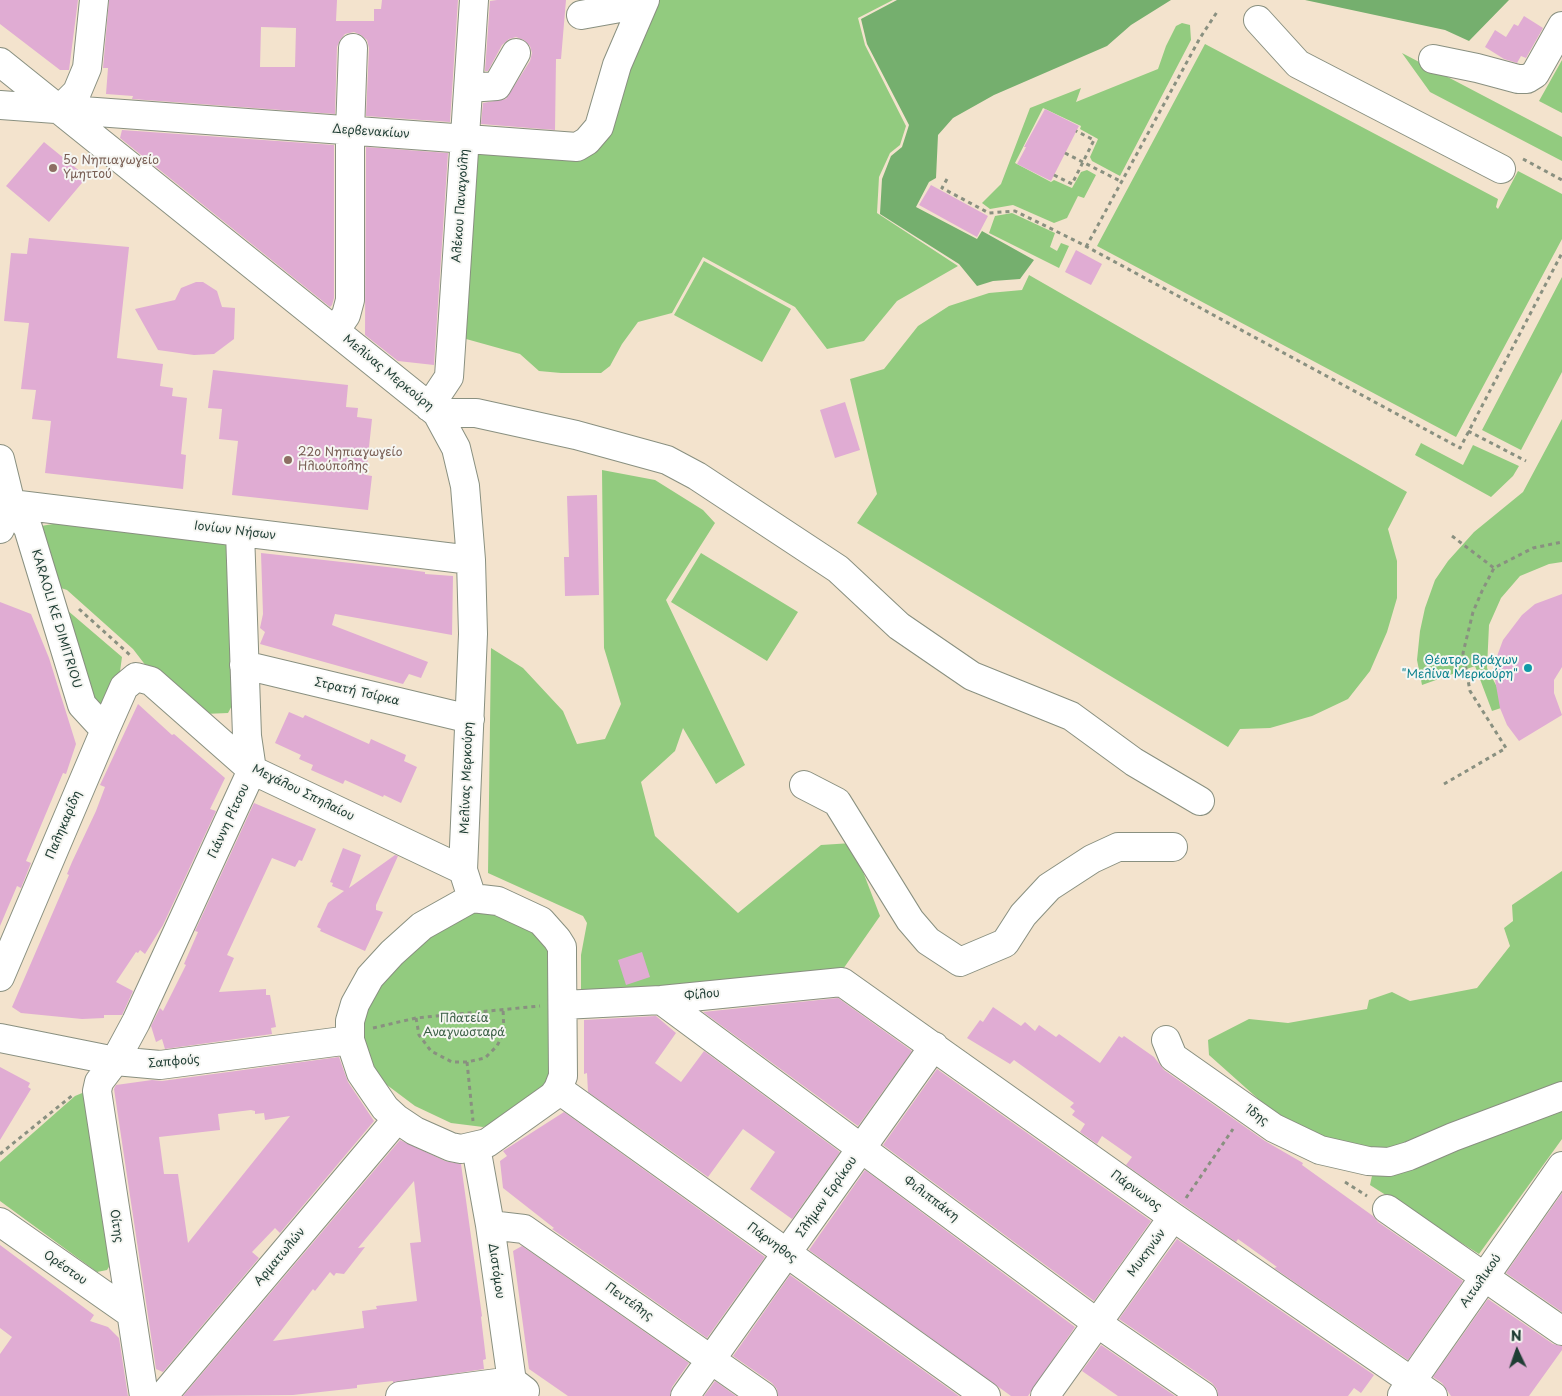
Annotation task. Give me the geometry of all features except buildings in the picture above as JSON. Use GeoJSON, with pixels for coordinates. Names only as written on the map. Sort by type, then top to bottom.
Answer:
{"type":"FeatureCollection","features":[{"type":"Feature","properties":{"kind":"street"},"geometry":{"type":"LineString","coordinates":[[59,110],[77,92],[87,68],[94,0]]}},
{"type":"Feature","properties":{"kind":"street","name":"Αλέκου Παναγούλη"},"geometry":{"type":"LineString","coordinates":[[433,410],[438,395],[449,377],[474,0]]}},
{"type":"Feature","properties":{"kind":"street"},"geometry":{"type":"LineString","coordinates":[[581,16],[642,5]]}},
{"type":"Feature","properties":{"kind":"street","name":"Δερβενακίων"},"geometry":{"type":"LineString","coordinates":[[0,105],[577,147],[587,141],[599,127],[617,65],[642,5]]}},
{"type":"Feature","properties":{"kind":"street"},"geometry":{"type":"LineString","coordinates":[[1258,20],[1298,64],[1501,169]]}},
{"type":"Feature","properties":{"kind":"street"},"geometry":{"type":"LineString","coordinates":[[1433,59],[1477,68],[1518,80],[1527,79],[1535,74],[1562,26]]}},
{"type":"Feature","properties":{"kind":"street"},"geometry":{"type":"LineString","coordinates":[[335,331],[346,315],[350,300],[350,131],[353,48]]}},
{"type":"Feature","properties":{"kind":"street"},"geometry":{"type":"LineString","coordinates":[[469,88],[497,86],[516,53]]}},
{"type":"Feature","properties":{"kind":"street","name":"Μελίνας Μερκούρη"},"geometry":{"type":"LineString","coordinates":[[0,62],[433,410],[456,448],[465,486],[471,560],[473,634],[463,870]]}},
{"type":"Feature","properties":{"kind":"street"},"geometry":{"type":"LineString","coordinates":[[433,410],[494,417],[576,434],[667,460],[697,476],[838,569],[899,626],[972,676],[1071,716],[1134,762],[1200,802]]}},
{"type":"Feature","properties":{"kind":"street"},"geometry":{"type":"LineString","coordinates":[[0,459],[6,501],[0,529]]}},
{"type":"Feature","properties":{"kind":"street","name":"Ιονίων Νήσων"},"geometry":{"type":"LineString","coordinates":[[6,501],[471,560]]}},
{"type":"Feature","properties":{"kind":"street","name":"KARAOLI KE DIMITRIOU"},"geometry":{"type":"LineString","coordinates":[[6,501],[28,528],[82,705],[105,730]]}},
{"type":"Feature","properties":{"kind":"street","name":"Γιάννη Ρίτσου"},"geometry":{"type":"LineString","coordinates":[[116,1060],[140,1013],[252,770],[247,736],[240,532]]}},
{"type":"Feature","properties":{"kind":"street","name":"Στρατή Τσίρκα"},"geometry":{"type":"LineString","coordinates":[[244,665],[470,719]]}},
{"type":"Feature","properties":{"kind":"street","name":"Παληκαρίδη"},"geometry":{"type":"LineString","coordinates":[[0,977],[124,687],[136,678]]}},
{"type":"Feature","properties":{"kind":"street","name":"Μεγάλου Σπηλαίου"},"geometry":{"type":"LineString","coordinates":[[136,678],[151,681],[252,770],[463,870]]}},
{"type":"Feature","properties":{"kind":"street"},"geometry":{"type":"LineString","coordinates":[[804,786],[837,802],[910,920],[928,941],[960,962],[1006,943],[1023,915],[1049,887],[1092,859],[1118,846],[1173,847]]}},
{"type":"Feature","properties":{"kind":"street"},"geometry":{"type":"LineString","coordinates":[[463,870],[472,898]]}},
{"type":"Feature","properties":{"kind":"street"},"geometry":{"type":"LineString","coordinates":[[472,898],[498,901],[540,921],[552,931],[562,947],[563,1005],[563,1076],[558,1089],[553,1096],[487,1143],[476,1147],[451,1147],[415,1131],[396,1119],[385,1108],[361,1073],[350,1040],[350,1021],[355,1004],[370,977],[422,926],[472,898]]}},
{"type":"Feature","properties":{"kind":"street","name":"Φίλου"},"geometry":{"type":"LineString","coordinates":[[563,1005],[661,1000],[820,982],[842,982]]}},
{"type":"Feature","properties":{"kind":"street","name":"Πάρνωνος"},"geometry":{"type":"LineString","coordinates":[[842,982],[1415,1391]]}},
{"type":"Feature","properties":{"kind":"street","name":"Φιλιππάκη"},"geometry":{"type":"LineString","coordinates":[[661,1000],[1097,1323],[1203,1396]]}},
{"type":"Feature","properties":{"kind":"street","name":"Σαπφούς"},"geometry":{"type":"LineString","coordinates":[[0,1038],[116,1060],[160,1065],[350,1040]]}},
{"type":"Feature","properties":{"kind":"street","name":"Ίδης"},"geometry":{"type":"LineString","coordinates":[[1166,1040],[1173,1057],[1274,1128],[1300,1142],[1338,1156],[1368,1161],[1388,1162],[1409,1156],[1453,1137],[1562,1096]]}},
{"type":"Feature","properties":{"kind":"street","name":"Σλήμαν Ερρίκου"},"geometry":{"type":"LineString","coordinates":[[685,1396],[934,1046]]}},
{"type":"Feature","properties":{"kind":"street"},"geometry":{"type":"LineString","coordinates":[[100,1082],[116,1060]]}},
{"type":"Feature","properties":{"kind":"street","name":"Οίτης"},"geometry":{"type":"LineString","coordinates":[[100,1082],[97,1091],[97,1101],[144,1396]]}},
{"type":"Feature","properties":{"kind":"street","name":"Πάρνηθος"},"geometry":{"type":"LineString","coordinates":[[558,1089],[986,1396]]}},
{"type":"Feature","properties":{"kind":"street","name":"Αρματωλών"},"geometry":{"type":"LineString","coordinates":[[164,1396],[396,1119]]}},
{"type":"Feature","properties":{"kind":"street","name":"Διστόμου"},"geometry":{"type":"LineString","coordinates":[[476,1147],[519,1391]]}},
{"type":"Feature","properties":{"kind":"street","name":"Αιτωλικού"},"geometry":{"type":"LineString","coordinates":[[1415,1391],[1484,1277],[1561,1168]]}},
{"type":"Feature","properties":{"kind":"street"},"geometry":{"type":"LineString","coordinates":[[1387,1210],[1562,1331]]}},
{"type":"Feature","properties":{"kind":"street","name":"Μυκηνών"},"geometry":{"type":"LineString","coordinates":[[1045,1396],[1173,1217]]}},
{"type":"Feature","properties":{"kind":"street","name":"Ορέστου"},"geometry":{"type":"LineString","coordinates":[[0,1222],[130,1313]]}},
{"type":"Feature","properties":{"kind":"street","name":"Πεντέλης"},"geometry":{"type":"LineString","coordinates":[[490,1226],[524,1229],[763,1396]]}},
{"type":"Feature","properties":{"kind":"street"},"geometry":{"type":"LineString","coordinates":[[400,1396],[519,1391]]}},
{"type":"Feature","properties":{"kind":"path"},"geometry":{"type":"LineString","coordinates":[[1086,247],[1200,38],[1217,12]]}},
{"type":"Feature","properties":{"kind":"path"},"geometry":{"type":"LineString","coordinates":[[1054,175],[1072,184],[1084,162],[1094,140],[1076,131]]}},
{"type":"Feature","properties":{"kind":"path"},"geometry":{"type":"LineString","coordinates":[[1065,153],[1122,182]]}},
{"type":"Feature","properties":{"kind":"path"},"geometry":{"type":"LineString","coordinates":[[1501,169],[1520,158],[1562,180]]}},
{"type":"Feature","properties":{"kind":"path"},"geometry":{"type":"LineString","coordinates":[[948,179],[942,188],[990,213],[1015,211],[1086,247],[1460,448],[1562,253]]}},
{"type":"Feature","properties":{"kind":"path"},"geometry":{"type":"LineString","coordinates":[[1468,431],[1526,461]]}},
{"type":"Feature","properties":{"kind":"path"},"geometry":{"type":"LineString","coordinates":[[1452,536],[1494,568]]}},
{"type":"Feature","properties":{"kind":"path"},"geometry":{"type":"LineString","coordinates":[[1444,784],[1506,748],[1470,691],[1463,653],[1473,612],[1494,568],[1533,548],[1562,542]]}},
{"type":"Feature","properties":{"kind":"path"},"geometry":{"type":"LineString","coordinates":[[50,596],[65,596],[130,654],[136,678]]}},
{"type":"Feature","properties":{"kind":"path"},"geometry":{"type":"LineString","coordinates":[[350,1040],[368,1030],[389,1023],[416,1018],[563,1005]]}},
{"type":"Feature","properties":{"kind":"path"},"geometry":{"type":"LineString","coordinates":[[416,1018],[420,1034],[431,1050],[452,1062],[467,1062],[485,1058],[497,1046],[504,1032],[503,1009]]}},
{"type":"Feature","properties":{"kind":"path"},"geometry":{"type":"LineString","coordinates":[[467,1062],[476,1147]]}},
{"type":"Feature","properties":{"kind":"path"},"geometry":{"type":"LineString","coordinates":[[0,1154],[64,1100],[100,1082]]}},
{"type":"Feature","properties":{"kind":"path","name":"Μυκηνών"},"geometry":{"type":"LineString","coordinates":[[1173,1217],[1247,1109]]}},
{"type":"Feature","properties":{"kind":"green space"},"geometry":{"type":"Polygon","coordinates":[[[653,0],[893,0],[858,18],[865,45],[906,126],[900,145],[890,153],[879,177],[877,213],[958,266],[897,301],[864,341],[827,349],[795,307],[703,257],[672,313],[638,322],[622,344],[610,366],[601,373],[539,371],[520,354],[459,337],[471,148],[580,156],[653,0]]]}},
{"type":"Feature","properties":{"kind":"green space"},"geometry":{"type":"Polygon","coordinates":[[[897,0],[1171,0],[1131,25],[1107,46],[994,95],[953,118],[938,135],[936,178],[929,182],[916,207],[977,239],[982,231],[1034,260],[1020,279],[993,281],[977,286],[959,264],[880,214],[882,179],[891,156],[902,147],[909,125],[867,44],[861,19],[897,0]]]}},
{"type":"Feature","properties":{"kind":"green space"},"geometry":{"type":"Polygon","coordinates":[[[1305,0],[1509,0],[1469,41],[1445,30],[1305,0]]]}},
{"type":"Feature","properties":{"kind":"green space"},"geometry":{"type":"Polygon","coordinates":[[[1182,23],[1190,25],[1191,40],[1120,176],[1092,161],[1090,157],[1098,139],[1080,129],[1081,126],[1043,108],[1015,163],[1051,182],[1054,180],[1072,188],[1081,172],[1087,170],[1096,175],[1084,198],[1078,196],[1067,218],[1054,223],[1013,205],[990,209],[982,203],[1001,184],[1030,108],[1081,88],[1076,102],[1158,69],[1166,46],[1176,26],[1182,23]]]}},
{"type":"Feature","properties":{"kind":"green space"},"geometry":{"type":"Polygon","coordinates":[[[1205,44],[1498,199],[1496,207],[1498,209],[1518,171],[1562,194],[1562,239],[1456,437],[1097,246],[1205,44]]]}},
{"type":"Feature","properties":{"kind":"green space"},"geometry":{"type":"Polygon","coordinates":[[[1402,53],[1562,137],[1562,161],[1430,92],[1402,53]]]}},
{"type":"Feature","properties":{"kind":"green space"},"geometry":{"type":"Polygon","coordinates":[[[1562,60],[1562,113],[1539,101],[1562,60]]]}},
{"type":"Feature","properties":{"kind":"green space"},"geometry":{"type":"Polygon","coordinates":[[[1012,213],[1055,233],[1050,247],[1057,251],[1061,243],[1069,246],[1059,268],[989,233],[995,216],[1012,213]]]}},
{"type":"Feature","properties":{"kind":"green space"},"geometry":{"type":"Polygon","coordinates":[[[704,261],[791,309],[762,362],[674,315],[704,261]]]}},
{"type":"Feature","properties":{"kind":"green space"},"geometry":{"type":"Polygon","coordinates":[[[1029,275],[1407,492],[1388,529],[1397,561],[1397,598],[1387,632],[1370,671],[1348,699],[1312,716],[1270,728],[1240,729],[1228,747],[857,523],[877,494],[850,379],[884,369],[918,326],[949,306],[989,293],[1022,290],[1029,275]]]}},
{"type":"Feature","properties":{"kind":"green space"},"geometry":{"type":"Polygon","coordinates":[[[1562,277],[1562,372],[1521,450],[1482,430],[1562,277]]]}},
{"type":"Feature","properties":{"kind":"green space"},"geometry":{"type":"Polygon","coordinates":[[[1562,419],[1562,562],[1549,564],[1520,576],[1501,598],[1489,625],[1487,668],[1507,706],[1492,711],[1475,666],[1422,685],[1417,660],[1420,631],[1425,608],[1435,580],[1448,561],[1474,532],[1523,492],[1562,419]]]}},
{"type":"Feature","properties":{"kind":"green space"},"geometry":{"type":"Polygon","coordinates":[[[1421,443],[1463,465],[1473,445],[1519,466],[1513,476],[1491,497],[1415,455],[1421,443]]]}},
{"type":"Feature","properties":{"kind":"green space"},"geometry":{"type":"Polygon","coordinates":[[[602,470],[655,480],[703,510],[715,523],[666,600],[745,765],[716,784],[683,728],[675,751],[641,782],[655,836],[738,913],[821,845],[852,843],[880,916],[841,972],[581,996],[581,955],[587,923],[583,916],[488,873],[491,648],[523,668],[563,711],[577,744],[605,739],[621,704],[604,648],[602,470]]]}},
{"type":"Feature","properties":{"kind":"green space"},"geometry":{"type":"Polygon","coordinates":[[[59,523],[229,540],[235,700],[228,713],[204,714],[153,675],[133,649],[67,590],[55,586],[35,527],[59,523]]]}},
{"type":"Feature","properties":{"kind":"green space"},"geometry":{"type":"Polygon","coordinates":[[[701,553],[798,612],[767,661],[671,602],[701,553]]]}},
{"type":"Feature","properties":{"kind":"green space"},"geometry":{"type":"Polygon","coordinates":[[[60,604],[122,657],[118,686],[100,705],[87,699],[60,604]]]}},
{"type":"Feature","properties":{"kind":"green space"},"geometry":{"type":"Polygon","coordinates":[[[1562,871],[1562,1139],[1479,1254],[1370,1185],[1377,1153],[1325,1141],[1274,1113],[1209,1055],[1208,1040],[1249,1019],[1288,1023],[1367,1009],[1369,1000],[1392,992],[1410,1001],[1477,988],[1510,946],[1504,928],[1513,921],[1512,905],[1562,871]]]}},
{"type":"Feature","properties":{"kind":"green space","name":"Πλατεία Αναγνωσταρά"},"geometry":{"type":"Polygon","coordinates":[[[476,908],[499,910],[548,936],[554,1073],[543,1088],[506,1119],[483,1127],[451,1123],[415,1106],[383,1082],[361,1043],[365,1011],[383,978],[422,934],[476,908]]]}},
{"type":"Feature","properties":{"kind":"green space"},"geometry":{"type":"Polygon","coordinates":[[[87,1091],[112,1262],[107,1270],[97,1272],[0,1201],[0,1162],[75,1096],[87,1091]]]}},
{"type":"Feature","properties":{"kind":"place","name":"5ο Νηπιαγωγείο Υμηττού"},"geometry":{"type":"Point","coordinates":[53,168]}},
{"type":"Feature","properties":{"kind":"place","name":"22ο Νηπιαγωγείο Ηλιούπολης"},"geometry":{"type":"Point","coordinates":[288,460]}},
{"type":"Feature","properties":{"kind":"place","name":"Θέατρο Βράχων \"Μελίνα Μερκούρη\""},"geometry":{"type":"Point","coordinates":[1528,668]}}]}
